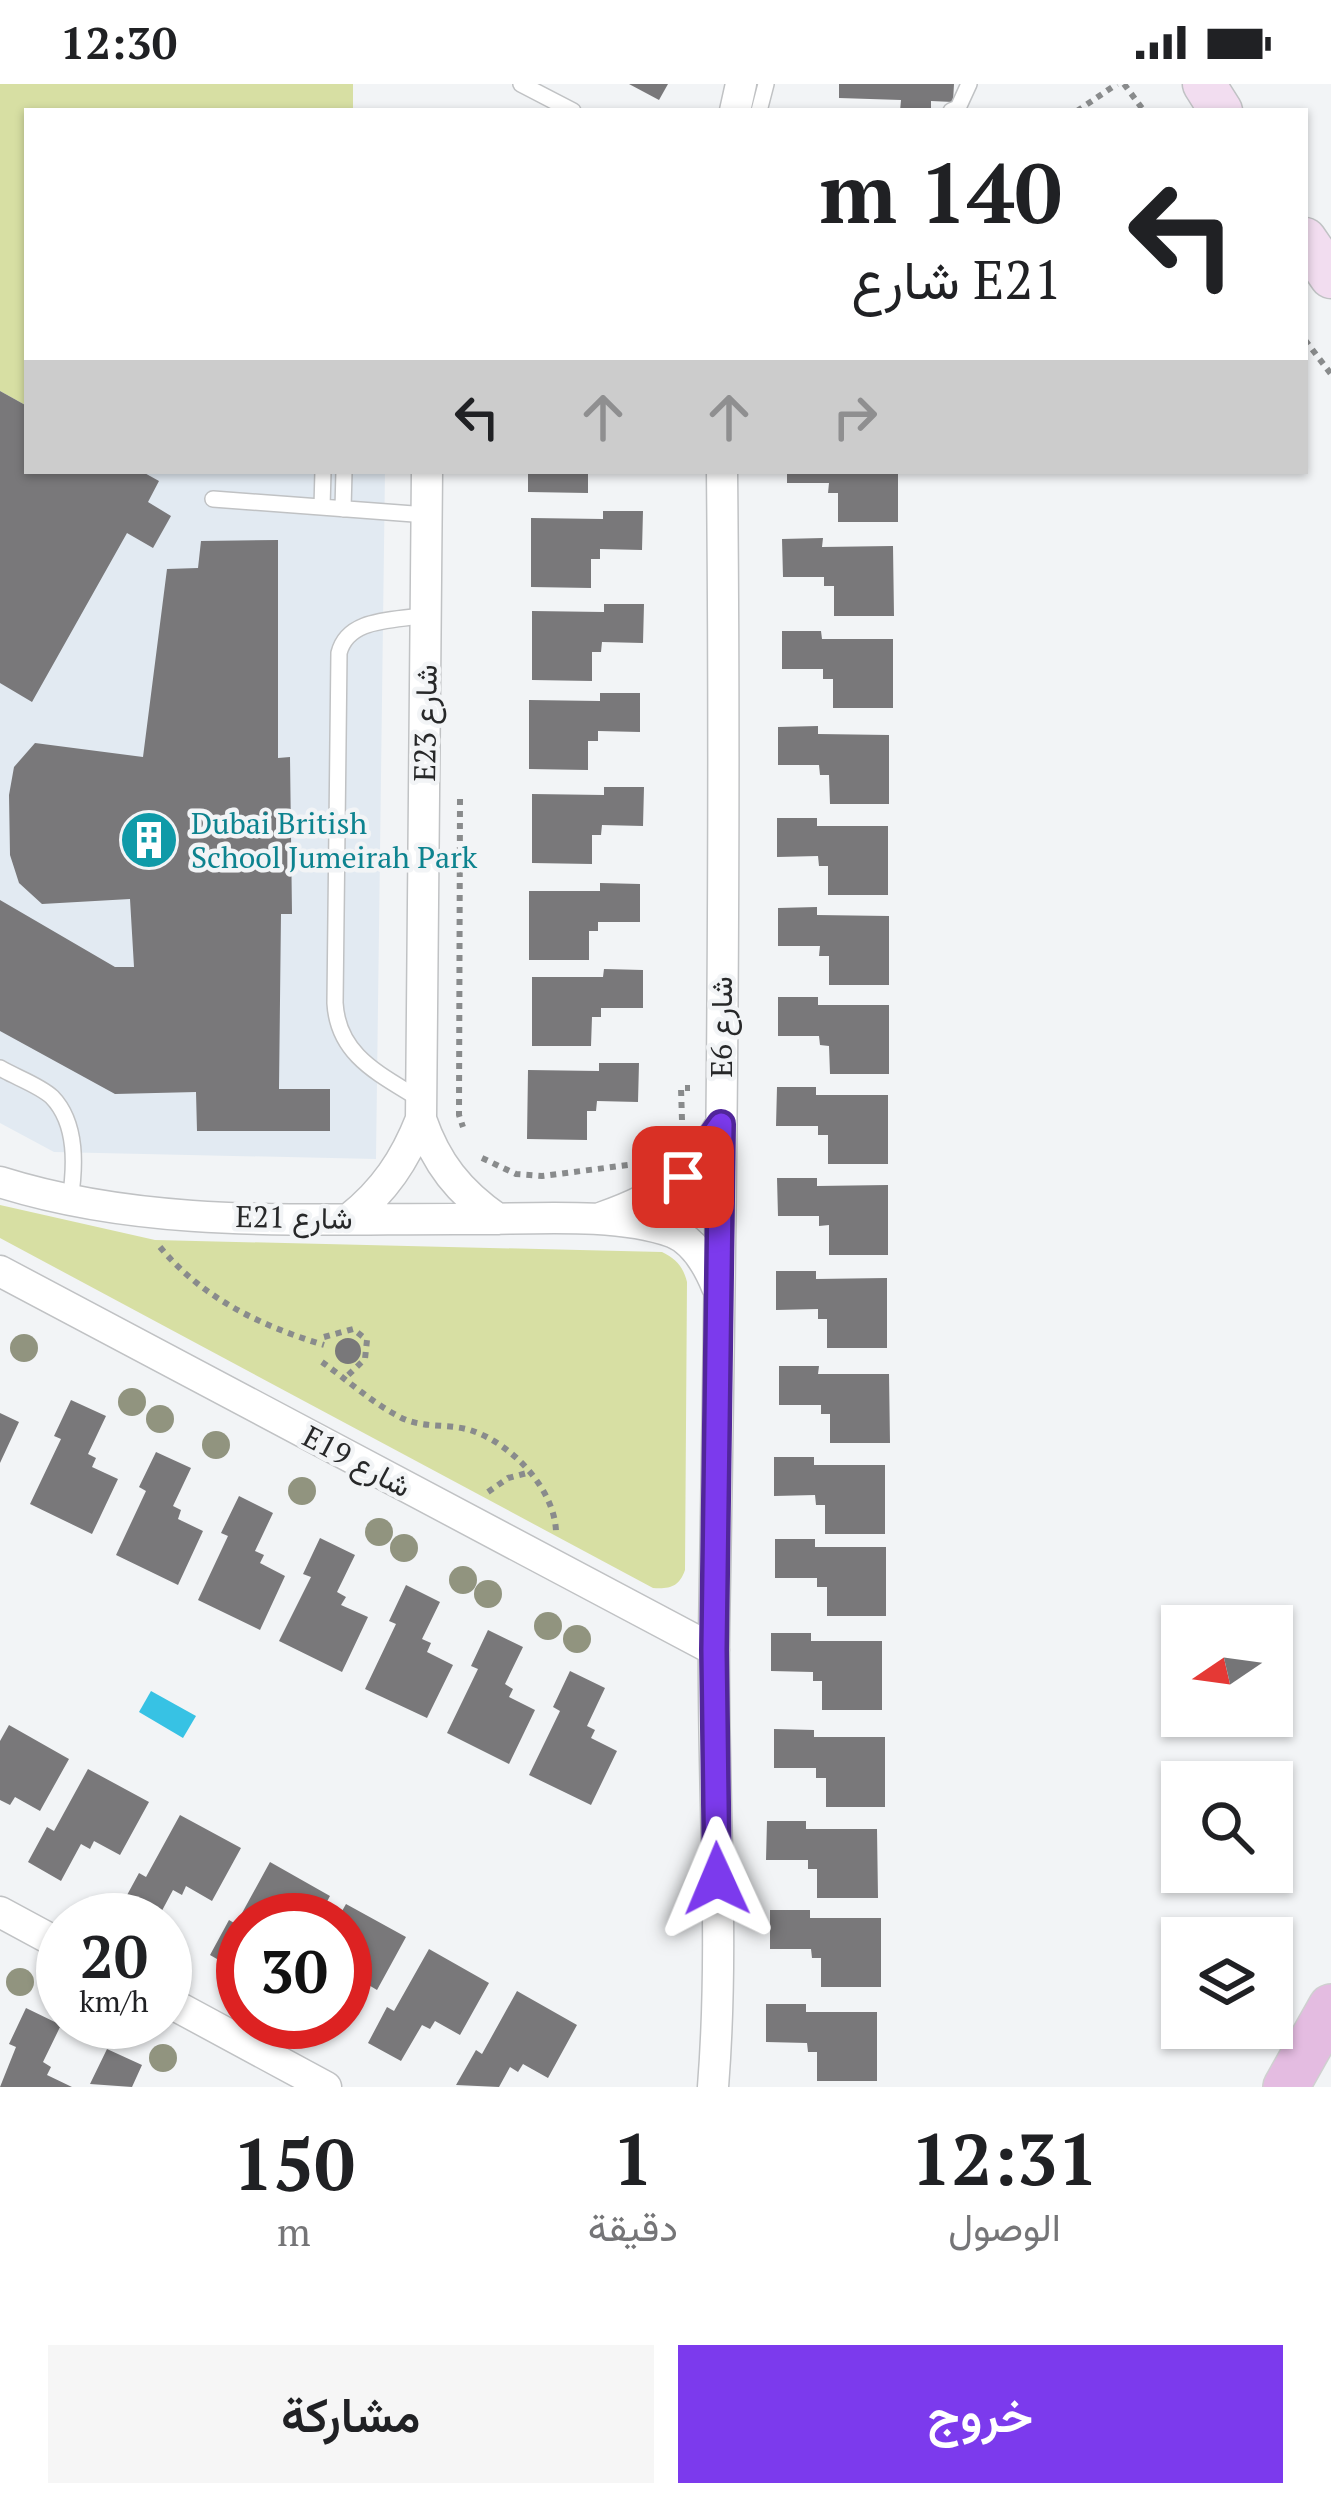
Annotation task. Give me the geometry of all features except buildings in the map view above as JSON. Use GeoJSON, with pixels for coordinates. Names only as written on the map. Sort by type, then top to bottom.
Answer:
{"type":"FeatureCollection","features":[{"type":"Feature","properties":{"kind":"main road"},"geometry":{"type":"LineString","coordinates":[[1308,243],[1331,277]]}},
{"type":"Feature","properties":{"kind":"main road"},"geometry":{"type":"LineString","coordinates":[[1286,2087],[1331,2007]]}},
{"type":"Feature","properties":{"kind":"street","name":"E23 شارع"},"geometry":{"type":"LineString","coordinates":[[427,474],[421,1110],[429,1143],[456,1185],[497,1219]]}},
{"type":"Feature","properties":{"kind":"street","name":"E6 شارع"},"geometry":{"type":"LineString","coordinates":[[713,2087],[718,1970],[714,1650],[722,474]]}},
{"type":"Feature","properties":{"kind":"street","name":"E23 شارع"},"geometry":{"type":"LineString","coordinates":[[350,1218],[402,1162],[421,1110]]}},
{"type":"Feature","properties":{"kind":"street","name":"E21 شارع"},"geometry":{"type":"LineString","coordinates":[[591,1221],[657,1195],[683,1177],[721,1124]]}},
{"type":"Feature","properties":{"kind":"street","name":"E21 شارع"},"geometry":{"type":"LineString","coordinates":[[0,1183],[70,1201],[155,1214],[652,1226],[679,1234],[700,1252],[720,1294]]}},
{"type":"Feature","properties":{"kind":"street","name":"E19 شارع"},"geometry":{"type":"LineString","coordinates":[[0,1271],[714,1650]]}},
{"type":"Feature","properties":{"kind":"street"},"geometry":{"type":"LineString","coordinates":[[0,1912],[36,1931]]}},
{"type":"Feature","properties":{"kind":"street"},"geometry":{"type":"LineString","coordinates":[[192,2015],[326,2087]]}},
{"type":"Feature","properties":{"kind":"lane"},"geometry":{"type":"LineString","coordinates":[[521,84],[552,91]]}},
{"type":"Feature","properties":{"kind":"lane"},"geometry":{"type":"LineString","coordinates":[[322,507],[323,474]]}},
{"type":"Feature","properties":{"kind":"lane"},"geometry":{"type":"LineString","coordinates":[[344,474],[344,509]]}},
{"type":"Feature","properties":{"kind":"lane"},"geometry":{"type":"LineString","coordinates":[[213,499],[427,514]]}},
{"type":"Feature","properties":{"kind":"lane"},"geometry":{"type":"LineString","coordinates":[[421,1110],[366,1065],[342,1038],[336,1022],[336,933],[342,641],[364,625],[426,615]]}},
{"type":"Feature","properties":{"kind":"lane"},"geometry":{"type":"LineString","coordinates":[[0,1068],[51,1096],[62,1116],[76,1160],[70,1201]]}},
{"type":"Feature","properties":{"kind":"path"},"geometry":{"type":"LineString","coordinates":[[1082,108],[1121,84],[1141,108]]}},
{"type":"Feature","properties":{"kind":"path"},"geometry":{"type":"LineString","coordinates":[[1308,344],[1331,374]]}},
{"type":"Feature","properties":{"kind":"path"},"geometry":{"type":"LineString","coordinates":[[460,785],[459,1114],[465,1135]]}},
{"type":"Feature","properties":{"kind":"path"},"geometry":{"type":"LineString","coordinates":[[681,1138],[681,1088],[721,1087]]}},
{"type":"Feature","properties":{"kind":"path"},"geometry":{"type":"LineString","coordinates":[[474,1149],[482,1158],[516,1174],[542,1176],[650,1161]]}},
{"type":"Feature","properties":{"kind":"path"},"geometry":{"type":"LineString","coordinates":[[456,1185],[482,1158]]}},
{"type":"Feature","properties":{"kind":"path"},"geometry":{"type":"LineString","coordinates":[[155,1214],[155,1240],[190,1278],[253,1320],[324,1341],[352,1329],[368,1340],[365,1359],[345,1378]]}},
{"type":"Feature","properties":{"kind":"path"},"geometry":{"type":"LineString","coordinates":[[322,1362],[395,1415],[492,1439],[545,1490],[555,1514],[557,1539],[550,1564]]}},
{"type":"Feature","properties":{"kind":"path"},"geometry":{"type":"LineString","coordinates":[[469,1521],[491,1488],[527,1472]]}},
{"type":"Feature","properties":{"kind":"shaded area"},"geometry":{"type":"Polygon","coordinates":[[[0,84],[353,84],[353,108],[24,108],[24,474],[385,474],[376,1159],[54,1152],[0,1123],[0,84]]]}},
{"type":"Feature","properties":{"kind":"green space"},"geometry":{"type":"Polygon","coordinates":[[[0,84],[353,84],[353,108],[24,108],[24,404],[0,391],[0,84]]]}},
{"type":"Feature","properties":{"kind":"green space"},"geometry":{"type":"Polygon","coordinates":[[[0,1205],[155,1240],[662,1252],[681,1267],[687,1282],[683,1576],[673,1586],[653,1588],[0,1238],[0,1205]]]}},
{"type":"Feature","properties":{"kind":"water"},"geometry":{"type":"Polygon","coordinates":[[[151,1691],[196,1716],[183,1738],[139,1712],[151,1691]]]}},
{"type":"Feature","properties":{"kind":"place","name":"Dubai British School Jumeirah Park"},"geometry":{"type":"Point","coordinates":[149,840]}},
{"type":"Feature","properties":{"kind":"route"},"geometry":{"type":"LineString","coordinates":[[683,1177],[721,1124],[714,1650],[717,1879]]}}]}
